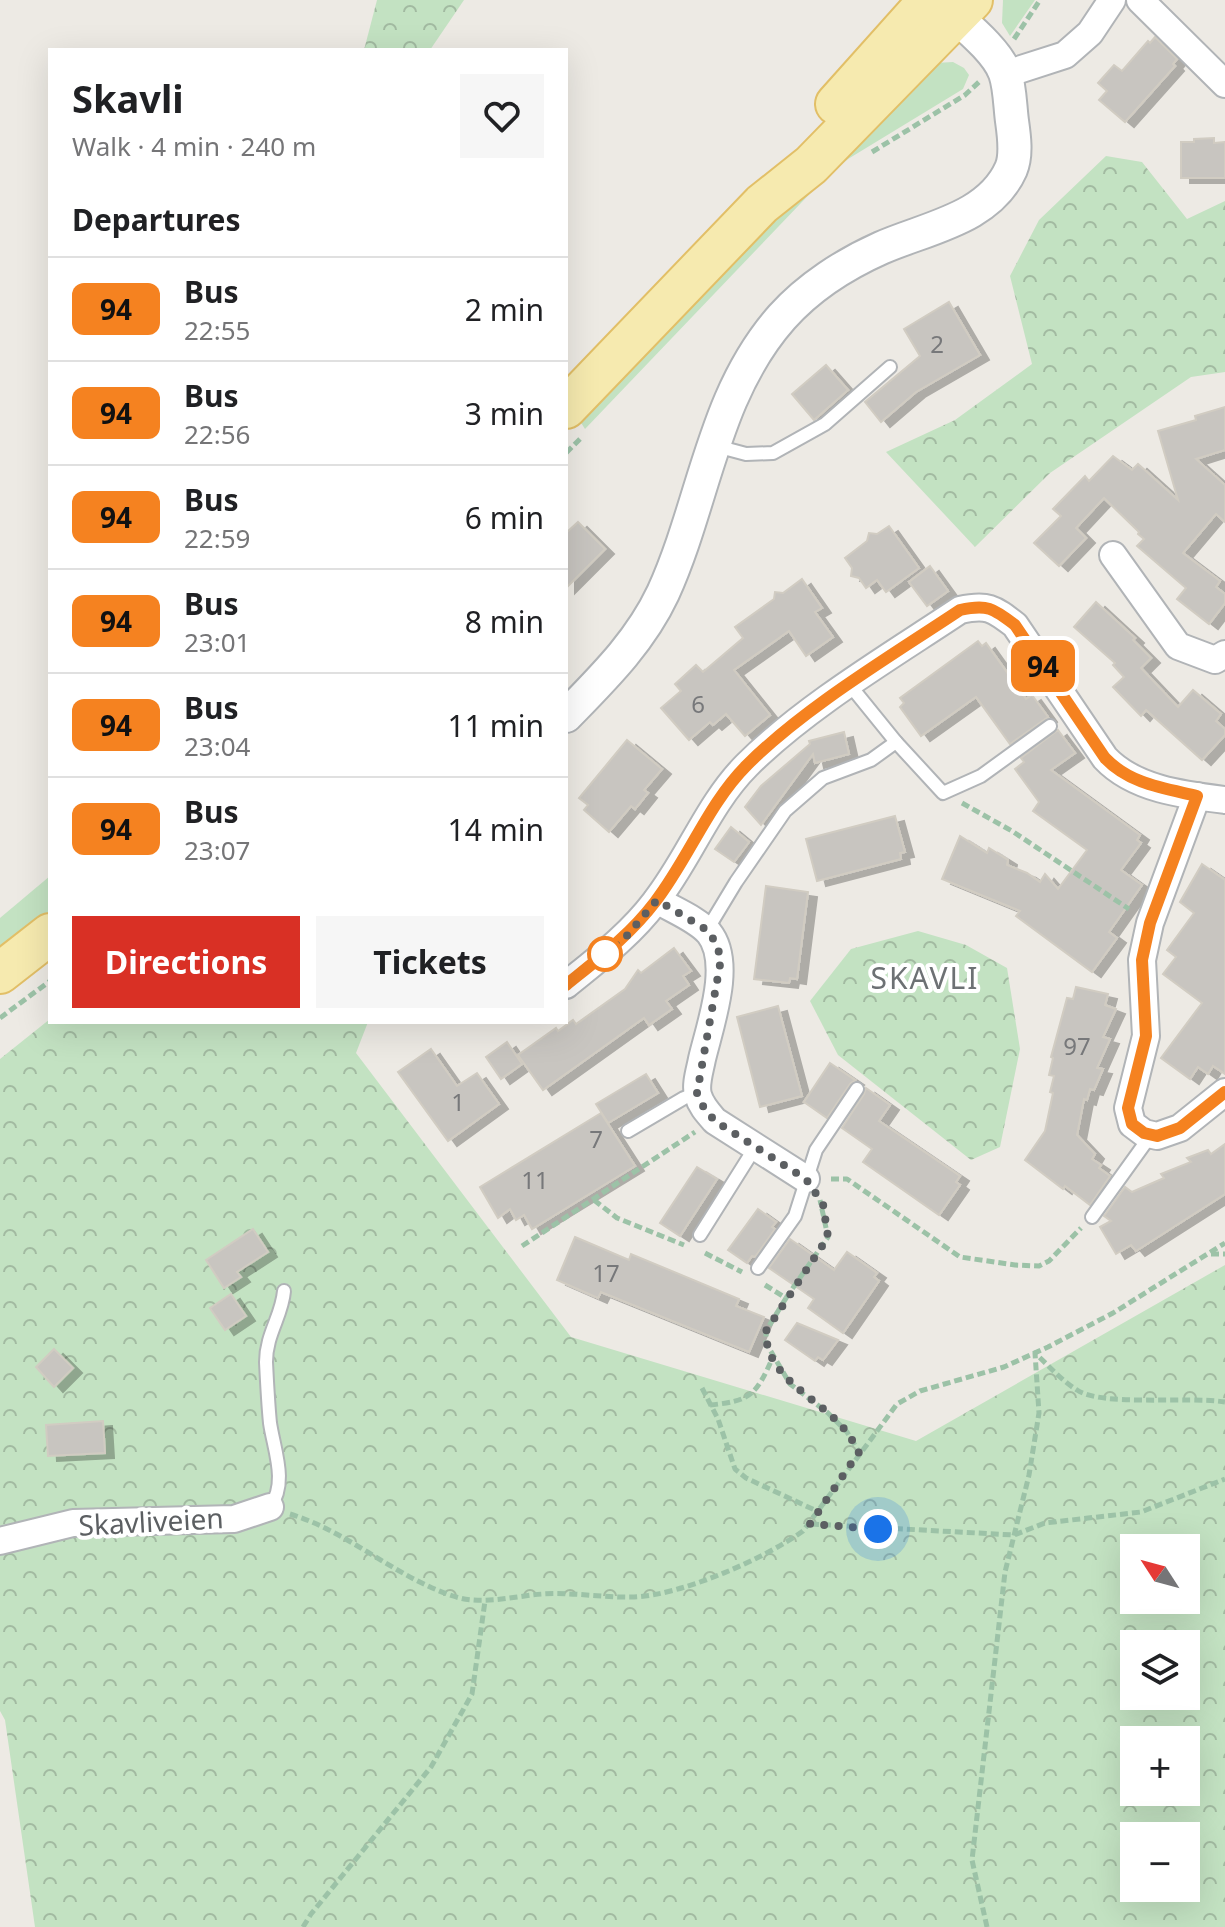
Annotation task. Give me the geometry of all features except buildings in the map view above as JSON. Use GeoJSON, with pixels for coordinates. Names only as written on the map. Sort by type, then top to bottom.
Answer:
{"type":"FeatureCollection","features":[{"type":"Feature","properties":{"kind":"main road"},"geometry":{"type":"LineString","coordinates":[[577,420],[762,204],[827,113],[949,4]]}},
{"type":"Feature","properties":{"kind":"main road"},"geometry":{"type":"LineString","coordinates":[[0,973],[48,936]]}},
{"type":"Feature","properties":{"kind":"street"},"geometry":{"type":"LineString","coordinates":[[1002,68],[1065,55],[1090,33],[1112,0]]}},
{"type":"Feature","properties":{"kind":"street"},"geometry":{"type":"LineString","coordinates":[[1140,0],[1225,84]]}},
{"type":"Feature","properties":{"kind":"street"},"geometry":{"type":"LineString","coordinates":[[568,714],[614,667],[648,622],[676,561],[713,445],[739,378],[783,316],[841,269],[880,249],[962,216],[987,201],[1002,186],[1013,165],[1014,136],[1002,68],[949,4]]}},
{"type":"Feature","properties":{"kind":"street"},"geometry":{"type":"LineString","coordinates":[[1113,555],[1178,646],[1215,660],[1225,654]]}},
{"type":"Feature","properties":{"kind":"street"},"geometry":{"type":"LineString","coordinates":[[568,983],[625,938],[657,900],[720,797],[746,766],[849,684],[960,610],[981,605],[1015,625],[1105,758],[1116,769],[1132,779],[1225,800]]}},
{"type":"Feature","properties":{"kind":"street"},"geometry":{"type":"LineString","coordinates":[[1197,796],[1150,923],[1142,960],[1146,1036],[1128,1108],[1132,1124],[1144,1133],[1157,1136],[1180,1128],[1225,1092]]}},
{"type":"Feature","properties":{"kind":"street"},"geometry":{"type":"LineString","coordinates":[[657,900],[707,930],[716,943],[721,959],[704,1104],[715,1121],[806,1179]]}},
{"type":"Feature","properties":{"kind":"street","name":"Skavliveien"},"geometry":{"type":"LineString","coordinates":[[0,1541],[73,1523],[234,1519],[270,1507]]}},
{"type":"Feature","properties":{"kind":"lane"},"geometry":{"type":"LineString","coordinates":[[713,445],[746,454],[773,453],[825,424],[890,367]]}},
{"type":"Feature","properties":{"kind":"lane"},"geometry":{"type":"LineString","coordinates":[[849,684],[943,793],[981,776],[1050,726]]}},
{"type":"Feature","properties":{"kind":"lane"},"geometry":{"type":"LineString","coordinates":[[707,930],[785,811],[823,778],[871,760],[896,742]]}},
{"type":"Feature","properties":{"kind":"lane"},"geometry":{"type":"LineString","coordinates":[[752,1271],[795,1216],[816,1150],[857,1089]]}},
{"type":"Feature","properties":{"kind":"lane"},"geometry":{"type":"LineString","coordinates":[[628,1131],[684,1098],[704,1104]]}},
{"type":"Feature","properties":{"kind":"lane"},"geometry":{"type":"LineString","coordinates":[[1092,1217],[1151,1134]]}},
{"type":"Feature","properties":{"kind":"lane"},"geometry":{"type":"LineString","coordinates":[[700,1235],[756,1146]]}},
{"type":"Feature","properties":{"kind":"lane"},"geometry":{"type":"LineString","coordinates":[[270,1507],[279,1490],[279,1475],[270,1421],[266,1359],[271,1330],[283,1307],[284,1291]]}},
{"type":"Feature","properties":{"kind":"path"},"geometry":{"type":"LineString","coordinates":[[870,153],[965,95],[1002,68],[1040,0]]}},
{"type":"Feature","properties":{"kind":"path"},"geometry":{"type":"LineString","coordinates":[[568,447],[577,420]]}},
{"type":"Feature","properties":{"kind":"path"},"geometry":{"type":"LineString","coordinates":[[943,793],[1012,831],[1150,923]]}},
{"type":"Feature","properties":{"kind":"path"},"geometry":{"type":"LineString","coordinates":[[0,1018],[48,982]]}},
{"type":"Feature","properties":{"kind":"path"},"geometry":{"type":"LineString","coordinates":[[522,1246],[695,1131],[704,1104]]}},
{"type":"Feature","properties":{"kind":"path"},"geometry":{"type":"LineString","coordinates":[[806,1179],[847,1179],[960,1257],[1015,1265],[1039,1266],[1049,1261],[1092,1217]]}},
{"type":"Feature","properties":{"kind":"path"},"geometry":{"type":"LineString","coordinates":[[806,1179],[823,1204],[828,1237],[766,1331],[766,1343],[790,1384],[838,1423],[859,1452]]}},
{"type":"Feature","properties":{"kind":"path"},"geometry":{"type":"LineString","coordinates":[[594,1200],[617,1218],[752,1271]]}},
{"type":"Feature","properties":{"kind":"path"},"geometry":{"type":"LineString","coordinates":[[270,1507],[327,1529],[423,1585],[456,1597],[485,1601],[567,1593],[636,1597],[666,1592],[700,1582],[786,1544],[810,1524],[859,1452],[897,1404],[920,1391],[1004,1367],[1035,1353],[1113,1313],[1225,1243]]}},
{"type":"Feature","properties":{"kind":"path"},"geometry":{"type":"LineString","coordinates":[[1211,1254],[1225,1254]]}},
{"type":"Feature","properties":{"kind":"path"},"geometry":{"type":"LineString","coordinates":[[759,1282],[786,1298]]}},
{"type":"Feature","properties":{"kind":"path"},"geometry":{"type":"LineString","coordinates":[[1035,1353],[1079,1392],[1117,1400],[1206,1399],[1225,1402]]}},
{"type":"Feature","properties":{"kind":"path"},"geometry":{"type":"LineString","coordinates":[[987,1927],[972,1860],[1005,1572],[1029,1475],[1039,1413],[1035,1353]]}},
{"type":"Feature","properties":{"kind":"path"},"geometry":{"type":"LineString","coordinates":[[710,1405],[747,1399],[773,1357]]}},
{"type":"Feature","properties":{"kind":"path"},"geometry":{"type":"LineString","coordinates":[[702,1388],[735,1469],[746,1478],[819,1512]]}},
{"type":"Feature","properties":{"kind":"path"},"geometry":{"type":"LineString","coordinates":[[810,1524],[1014,1535],[1045,1523],[1141,1512],[1225,1479]]}},
{"type":"Feature","properties":{"kind":"path"},"geometry":{"type":"LineString","coordinates":[[303,1927],[431,1767],[472,1694],[485,1601]]}},
{"type":"Feature","properties":{"kind":"green space"},"geometry":{"type":"Polygon","coordinates":[[[377,0],[464,0],[431,48],[365,48],[377,0]]]}},
{"type":"Feature","properties":{"kind":"green space"},"geometry":{"type":"Polygon","coordinates":[[[1003,0],[1035,0],[1010,36],[1002,23],[1003,0]]]}},
{"type":"Feature","properties":{"kind":"green space"},"geometry":{"type":"Polygon","coordinates":[[[953,62],[969,75],[963,89],[848,159],[822,181],[585,429],[578,418],[899,86],[935,63],[953,62]]]}},
{"type":"Feature","properties":{"kind":"green space"},"geometry":{"type":"Polygon","coordinates":[[[1106,156],[1142,162],[1187,219],[1225,201],[1225,372],[1191,377],[1050,473],[975,547],[886,452],[955,420],[1032,364],[1010,276],[1039,220],[1106,156]]]}},
{"type":"Feature","properties":{"kind":"green space"},"geometry":{"type":"Polygon","coordinates":[[[48,878],[48,922],[0,958],[0,918],[48,878]]]}},
{"type":"Feature","properties":{"kind":"green space"},"geometry":{"type":"Polygon","coordinates":[[[918,931],[966,945],[1007,968],[1020,1049],[1000,1147],[971,1160],[838,1055],[810,1001],[851,949],[918,931]]]}},
{"type":"Feature","properties":{"kind":"green space"},"geometry":{"type":"Polygon","coordinates":[[[48,1021],[48,1024],[367,1024],[356,1053],[571,1337],[916,1441],[1225,1265],[1225,1927],[35,1927],[5,1720],[0,1711],[0,1059],[48,1021]]]}},
{"type":"Feature","properties":{"kind":"bus line","name":"94"},"geometry":{"type":"LineString","coordinates":[[568,983],[625,938],[657,900],[720,797],[746,766],[849,684],[960,610],[981,605],[1015,625],[1105,758],[1116,769],[1132,779],[1197,796],[1150,923],[1142,960],[1146,1036],[1128,1108],[1132,1124],[1144,1133],[1157,1136],[1180,1128],[1225,1092]]}},
{"type":"Feature","properties":{"kind":"district","name":"SKAVLI"},"geometry":{"type":"Point","coordinates":[925,979]}},
{"type":"Feature","properties":{"kind":"route"},"geometry":{"type":"LineString","coordinates":[[605,954],[625,938],[657,900],[707,930],[716,943],[721,959],[719,980],[697,1093],[715,1121],[806,1179],[823,1204],[828,1237],[766,1331],[766,1343],[790,1384],[828,1413],[847,1432],[859,1452],[810,1524],[878,1529]]}}]}
